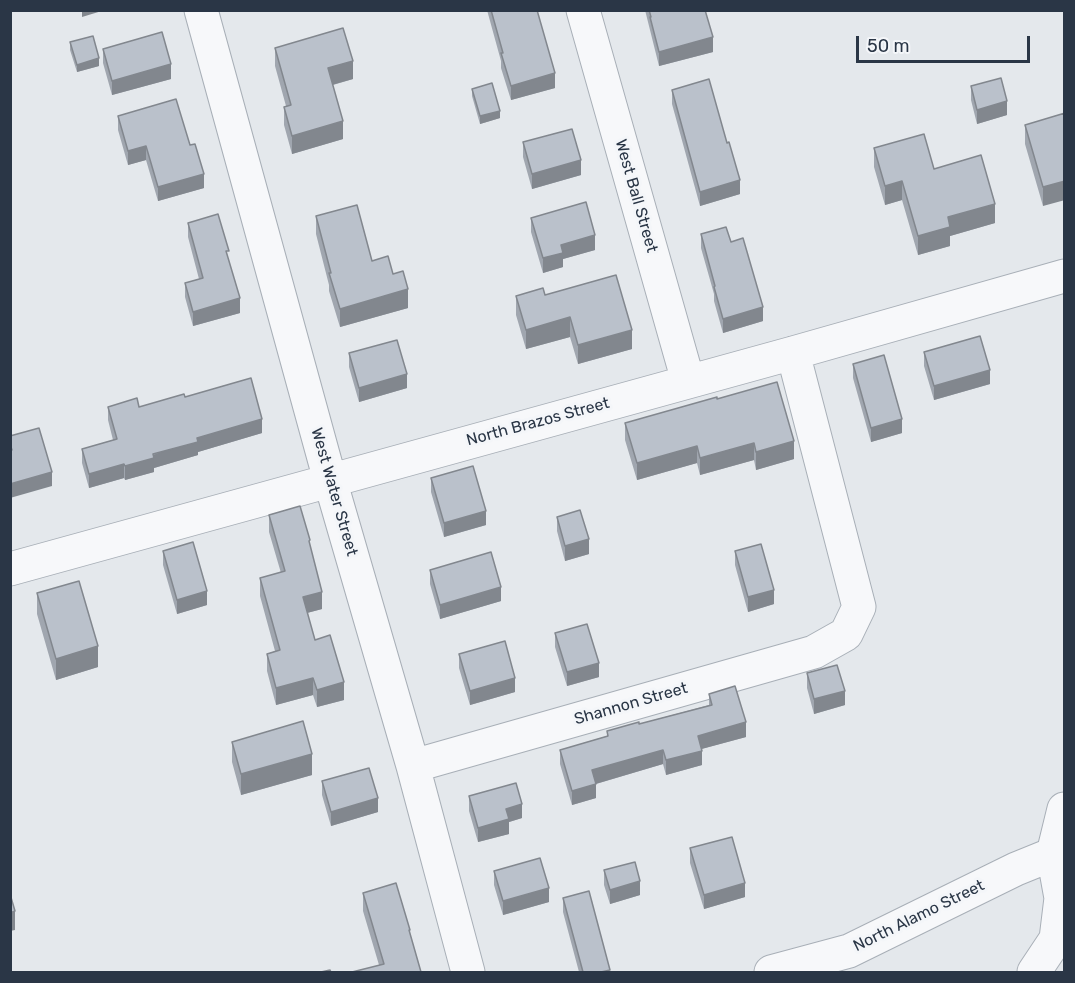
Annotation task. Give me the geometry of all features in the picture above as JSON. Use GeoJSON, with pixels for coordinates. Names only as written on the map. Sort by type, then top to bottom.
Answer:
{"type":"FeatureCollection","features":[{"type":"Feature","properties":{"kind":"street","name":"West Water Street"},"geometry":{"type":"LineString","coordinates":[[201,10],[330,480],[413,766],[468,972]]}},
{"type":"Feature","properties":{"kind":"street","name":"West Ball Street"},"geometry":{"type":"LineString","coordinates":[[583,10],[688,381]]}},
{"type":"Feature","properties":{"kind":"street","name":"North Brazos Street"},"geometry":{"type":"LineString","coordinates":[[10,568],[1065,276]]}},
{"type":"Feature","properties":{"kind":"street","name":"Shannon Street"},"geometry":{"type":"LineString","coordinates":[[413,766],[814,652],[846,634],[860,607],[793,353]]}},
{"type":"Feature","properties":{"kind":"street"},"geometry":{"type":"LineString","coordinates":[[1034,972],[1056,939],[1062,898],[1059,853],[1065,808]]}},
{"type":"Feature","properties":{"kind":"street","name":"North Alamo Street"},"geometry":{"type":"LineString","coordinates":[[771,972],[849,951],[1016,869],[1059,853]]}},
{"type":"Feature","properties":{"kind":"building"},"geometry":{"type":"Polygon","coordinates":[[[491,10],[537,10],[555,73],[511,86],[491,10]]]}},
{"type":"Feature","properties":{"kind":"building"},"geometry":{"type":"Polygon","coordinates":[[[649,10],[705,10],[713,37],[659,52],[649,10]]]}},
{"type":"Feature","properties":{"kind":"building"},"geometry":{"type":"Polygon","coordinates":[[[343,28],[353,61],[328,68],[343,121],[292,136],[284,107],[291,105],[275,48],[343,28]]]}},
{"type":"Feature","properties":{"kind":"building"},"geometry":{"type":"Polygon","coordinates":[[[162,32],[171,64],[112,81],[103,49],[162,32]]]}},
{"type":"Feature","properties":{"kind":"building"},"geometry":{"type":"Polygon","coordinates":[[[93,36],[99,58],[77,65],[70,42],[93,36]]]}},
{"type":"Feature","properties":{"kind":"building"},"geometry":{"type":"Polygon","coordinates":[[[1001,78],[1007,101],[977,110],[971,86],[1001,78]]]}},
{"type":"Feature","properties":{"kind":"building"},"geometry":{"type":"Polygon","coordinates":[[[709,79],[740,180],[700,192],[672,90],[709,79]]]}},
{"type":"Feature","properties":{"kind":"building"},"geometry":{"type":"Polygon","coordinates":[[[492,83],[500,111],[480,116],[472,89],[492,83]]]}},
{"type":"Feature","properties":{"kind":"building"},"geometry":{"type":"Polygon","coordinates":[[[176,99],[190,145],[195,144],[204,174],[158,187],[146,146],[128,151],[118,116],[176,99]]]}},
{"type":"Feature","properties":{"kind":"building"},"geometry":{"type":"Polygon","coordinates":[[[1065,113],[1065,181],[1043,187],[1025,125],[1065,113]]]}},
{"type":"Feature","properties":{"kind":"building"},"geometry":{"type":"Polygon","coordinates":[[[572,129],[581,160],[532,174],[523,142],[572,129]]]}},
{"type":"Feature","properties":{"kind":"building"},"geometry":{"type":"Polygon","coordinates":[[[924,134],[934,169],[981,155],[995,204],[948,217],[950,227],[918,236],[902,181],[885,186],[874,148],[924,134]]]}},
{"type":"Feature","properties":{"kind":"building"},"geometry":{"type":"Polygon","coordinates":[[[586,202],[595,235],[561,245],[563,253],[543,258],[531,218],[586,202]]]}},
{"type":"Feature","properties":{"kind":"building"},"geometry":{"type":"Polygon","coordinates":[[[357,205],[372,261],[388,256],[393,274],[403,271],[408,289],[340,309],[316,216],[357,205]]]}},
{"type":"Feature","properties":{"kind":"building"},"geometry":{"type":"Polygon","coordinates":[[[218,214],[240,298],[193,312],[185,283],[203,278],[188,223],[218,214]]]}},
{"type":"Feature","properties":{"kind":"building"},"geometry":{"type":"Polygon","coordinates":[[[726,227],[731,242],[743,238],[763,307],[723,319],[701,234],[726,227]]]}},
{"type":"Feature","properties":{"kind":"building"},"geometry":{"type":"Polygon","coordinates":[[[616,275],[632,330],[578,345],[570,317],[526,330],[516,296],[543,288],[545,295],[616,275]]]}},
{"type":"Feature","properties":{"kind":"building"},"geometry":{"type":"Polygon","coordinates":[[[980,336],[990,370],[934,386],[924,352],[980,336]]]}},
{"type":"Feature","properties":{"kind":"building"},"geometry":{"type":"Polygon","coordinates":[[[397,340],[407,374],[359,388],[349,353],[397,340]]]}},
{"type":"Feature","properties":{"kind":"building"},"geometry":{"type":"Polygon","coordinates":[[[884,355],[902,419],[871,428],[853,364],[884,355]]]}},
{"type":"Feature","properties":{"kind":"building"},"geometry":{"type":"Polygon","coordinates":[[[251,378],[262,419],[197,438],[198,442],[153,454],[154,458],[89,474],[82,449],[117,439],[108,407],[137,398],[139,407],[184,394],[185,397],[251,378]]]}},
{"type":"Feature","properties":{"kind":"building"},"geometry":{"type":"Polygon","coordinates":[[[777,382],[794,441],[756,452],[754,443],[700,458],[697,446],[637,463],[625,423],[777,382]]]}},
{"type":"Feature","properties":{"kind":"building"},"geometry":{"type":"Polygon","coordinates":[[[39,428],[52,472],[10,484],[10,450],[12,450],[10,436],[39,428]]]}},
{"type":"Feature","properties":{"kind":"building"},"geometry":{"type":"Polygon","coordinates":[[[473,466],[486,511],[444,523],[431,478],[473,466]]]}},
{"type":"Feature","properties":{"kind":"building"},"geometry":{"type":"Polygon","coordinates":[[[300,506],[322,592],[303,597],[315,640],[330,635],[344,682],[317,690],[313,678],[276,688],[267,654],[280,650],[260,578],[285,571],[269,515],[300,506]]]}},
{"type":"Feature","properties":{"kind":"building"},"geometry":{"type":"Polygon","coordinates":[[[580,510],[589,539],[565,546],[557,517],[580,510]]]}},
{"type":"Feature","properties":{"kind":"building"},"geometry":{"type":"Polygon","coordinates":[[[193,542],[207,591],[177,600],[163,551],[193,542]]]}},
{"type":"Feature","properties":{"kind":"building"},"geometry":{"type":"Polygon","coordinates":[[[761,544],[774,590],[748,597],[735,551],[761,544]]]}},
{"type":"Feature","properties":{"kind":"building"},"geometry":{"type":"Polygon","coordinates":[[[491,552],[501,587],[440,605],[430,570],[491,552]]]}},
{"type":"Feature","properties":{"kind":"building"},"geometry":{"type":"Polygon","coordinates":[[[79,581],[98,646],[56,659],[37,593],[79,581]]]}},
{"type":"Feature","properties":{"kind":"building"},"geometry":{"type":"Polygon","coordinates":[[[587,624],[599,663],[567,672],[555,633],[587,624]]]}},
{"type":"Feature","properties":{"kind":"building"},"geometry":{"type":"Polygon","coordinates":[[[505,641],[515,678],[470,691],[459,654],[505,641]]]}},
{"type":"Feature","properties":{"kind":"building"},"geometry":{"type":"Polygon","coordinates":[[[837,665],[845,691],[814,699],[807,673],[837,665]]]}},
{"type":"Feature","properties":{"kind":"building"},"geometry":{"type":"Polygon","coordinates":[[[735,686],[746,722],[698,736],[702,751],[666,760],[663,750],[592,770],[596,784],[572,791],[560,750],[608,736],[607,731],[712,705],[709,694],[735,686]]]}},
{"type":"Feature","properties":{"kind":"building"},"geometry":{"type":"Polygon","coordinates":[[[303,721],[312,754],[241,774],[232,742],[303,721]]]}},
{"type":"Feature","properties":{"kind":"building"},"geometry":{"type":"Polygon","coordinates":[[[369,768],[378,798],[331,812],[322,781],[369,768]]]}},
{"type":"Feature","properties":{"kind":"building"},"geometry":{"type":"Polygon","coordinates":[[[516,783],[522,804],[506,809],[509,819],[478,828],[469,796],[516,783]]]}},
{"type":"Feature","properties":{"kind":"building"},"geometry":{"type":"Polygon","coordinates":[[[732,837],[745,883],[704,895],[690,848],[732,837]]]}},
{"type":"Feature","properties":{"kind":"building"},"geometry":{"type":"Polygon","coordinates":[[[540,858],[549,888],[503,901],[494,871],[540,858]]]}},
{"type":"Feature","properties":{"kind":"building"},"geometry":{"type":"Polygon","coordinates":[[[635,862],[640,881],[610,890],[604,870],[635,862]]]}},
{"type":"Feature","properties":{"kind":"building"},"geometry":{"type":"Polygon","coordinates":[[[396,883],[421,972],[352,972],[384,964],[363,893],[396,883]]]}},
{"type":"Feature","properties":{"kind":"building"},"geometry":{"type":"Polygon","coordinates":[[[589,891],[610,970],[601,972],[583,972],[563,898],[589,891]]]}},
{"type":"Feature","properties":{"kind":"building"},"geometry":{"type":"Polygon","coordinates":[[[10,894],[15,911],[10,913],[10,894]]]}}]}
